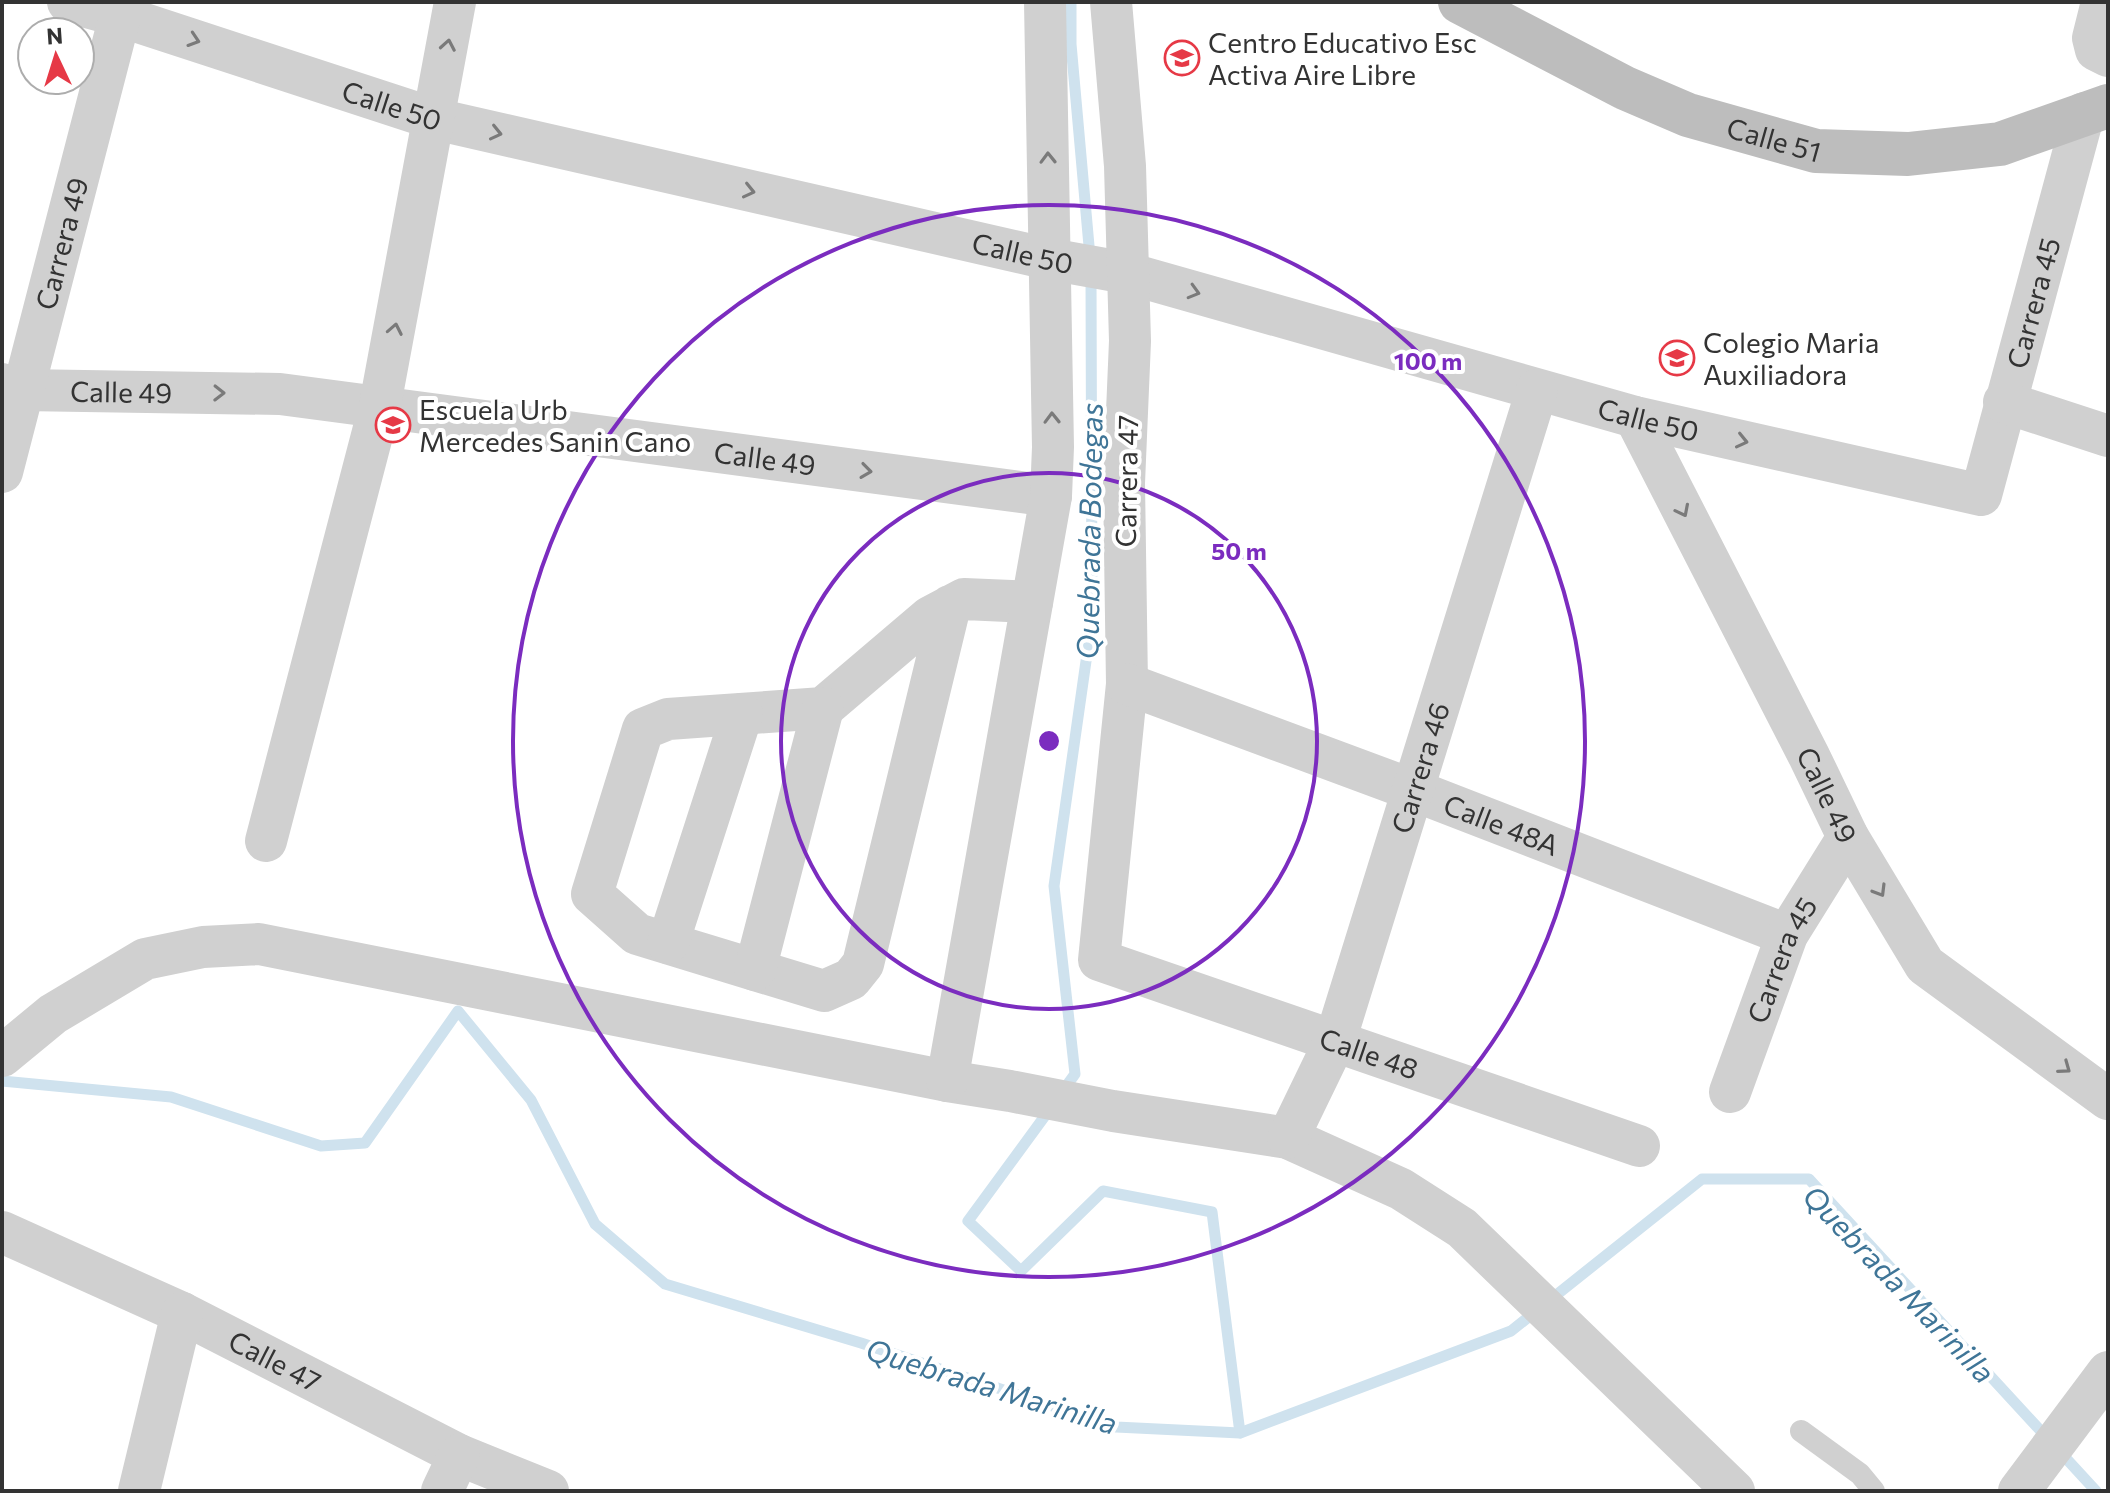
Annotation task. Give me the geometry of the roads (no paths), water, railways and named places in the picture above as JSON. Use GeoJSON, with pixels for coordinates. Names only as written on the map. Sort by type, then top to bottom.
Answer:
{"type":"FeatureCollection","features":[{"type":"Feature","properties":{"kind":"street"},"geometry":{"type":"LineString","coordinates":[[266,841],[380,405],[455,2]]}},
{"type":"Feature","properties":{"kind":"street"},"geometry":{"type":"LineString","coordinates":[[947,1081],[1051,496],[1053,447],[1045,2]]}},
{"type":"Feature","properties":{"kind":"street","name":"Carrera 47"},"geometry":{"type":"LineString","coordinates":[[1099,960],[1127,684],[1124,483],[1130,341],[1125,166],[1111,2]]}},
{"type":"Feature","properties":{"kind":"street","name":"Calle 51"},"geometry":{"type":"LineString","coordinates":[[1460,2],[1625,88],[1688,115],[1816,151],[1908,154],[2000,144],[2096,109]]}},
{"type":"Feature","properties":{"kind":"street"},"geometry":{"type":"LineString","coordinates":[[2102,2],[2093,38],[2096,50],[2108,56]]}},
{"type":"Feature","properties":{"kind":"street","name":"Calle 50"},"geometry":{"type":"LineString","coordinates":[[89,6],[435,119],[1049,259],[1127,273],[1635,417],[1981,495]]}},
{"type":"Feature","properties":{"kind":"street","name":"Carrera 49"},"geometry":{"type":"LineString","coordinates":[[2,472],[12,387],[89,6]]}},
{"type":"Feature","properties":{"kind":"street","name":"Carrera 45"},"geometry":{"type":"LineString","coordinates":[[1981,495],[2004,402],[2096,109]]}},
{"type":"Feature","properties":{"kind":"street","name":"Calle 49"},"geometry":{"type":"LineString","coordinates":[[12,387],[280,394],[1051,496]]}},
{"type":"Feature","properties":{"kind":"street","name":"Carrera 46"},"geometry":{"type":"LineString","coordinates":[[1288,1138],[1335,1041],[1537,390]]}},
{"type":"Feature","properties":{"kind":"street"},"geometry":{"type":"LineString","coordinates":[[2004,402],[2108,436]]}},
{"type":"Feature","properties":{"kind":"street","name":"Calle 49"},"geometry":{"type":"LineString","coordinates":[[1635,417],[1848,837],[1925,965],[2108,1099]]}},
{"type":"Feature","properties":{"kind":"street"},"geometry":{"type":"LineString","coordinates":[[755,970],[823,708],[930,617],[950,606],[964,599],[1032,602]]}},
{"type":"Feature","properties":{"kind":"street"},"geometry":{"type":"LineString","coordinates":[[823,708],[668,719],[643,729],[592,894],[637,934],[824,991],[851,979],[863,964],[950,606]]}},
{"type":"Feature","properties":{"kind":"street","name":"Calle 48A"},"geometry":{"type":"LineString","coordinates":[[1127,684],[1413,790],[1787,935]]}},
{"type":"Feature","properties":{"kind":"street"},"geometry":{"type":"LineString","coordinates":[[668,943],[742,714]]}},
{"type":"Feature","properties":{"kind":"street","name":"Carrera 45"},"geometry":{"type":"LineString","coordinates":[[1730,1092],[1787,935],[1848,837]]}},
{"type":"Feature","properties":{"kind":"street"},"geometry":{"type":"LineString","coordinates":[[2,1056],[53,1014],[145,959],[203,947],[259,944],[947,1081],[1288,1138],[1401,1189],[1462,1228],[1734,1491]]}},
{"type":"Feature","properties":{"kind":"street","name":"Calle 48"},"geometry":{"type":"LineString","coordinates":[[1099,960],[1639,1146]]}},
{"type":"Feature","properties":{"kind":"street","name":"Calle 47"},"geometry":{"type":"LineString","coordinates":[[2,1232],[182,1313],[451,1473],[548,1491]]}},
{"type":"Feature","properties":{"kind":"street"},"geometry":{"type":"LineString","coordinates":[[139,1491],[182,1313]]}},
{"type":"Feature","properties":{"kind":"street"},"geometry":{"type":"LineString","coordinates":[[2020,1489],[2098,1385]]}},
{"type":"Feature","properties":{"kind":"lane"},"geometry":{"type":"LineString","coordinates":[[1801,1431],[1860,1474],[1874,1491]]}},
{"type":"Feature","properties":{"kind":"waterway","name":"Quebrada Bodegas"},"geometry":{"type":"LineString","coordinates":[[1071,2],[1071,44],[1090,257]]}},
{"type":"Feature","properties":{"kind":"waterway","name":"Quebrada Bodegas"},"geometry":{"type":"LineString","coordinates":[[1062,1092],[1075,1074],[1054,886],[1092,619],[1091,274]]}},
{"type":"Feature","properties":{"kind":"waterway","name":"Quebrada Marinilla"},"geometry":{"type":"LineString","coordinates":[[2,1081],[171,1097],[321,1146],[365,1143],[458,1011],[531,1100],[595,1224],[665,1284],[861,1343],[1116,1427],[1240,1433],[1511,1331],[1702,1179],[1809,1179],[2096,1491]]}},
{"type":"Feature","properties":{"kind":"waterway","name":"Quebrada Bodegas"},"geometry":{"type":"LineString","coordinates":[[1050,1109],[968,1221],[1021,1271],[1103,1191],[1212,1212],[1240,1433]]}},
{"type":"Feature","properties":{"kind":"place","name":"Centro Educativo Esc Activa Aire Libre"},"geometry":{"type":"Point","coordinates":[1182,58]}},
{"type":"Feature","properties":{"kind":"place","name":"Colegio Maria Auxiliadora"},"geometry":{"type":"Point","coordinates":[1677,358]}},
{"type":"Feature","properties":{"kind":"place","name":"Escuela Urb Mercedes Sanin Cano"},"geometry":{"type":"Point","coordinates":[393,425]}}]}
